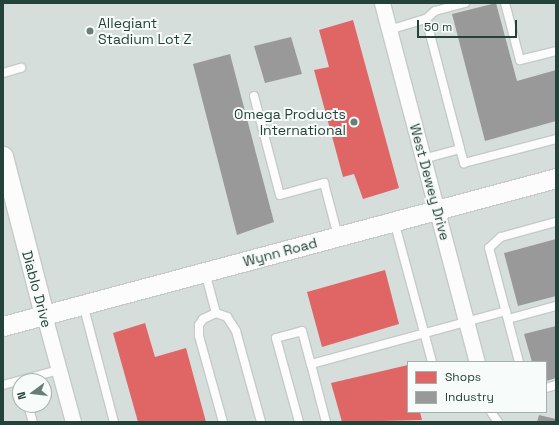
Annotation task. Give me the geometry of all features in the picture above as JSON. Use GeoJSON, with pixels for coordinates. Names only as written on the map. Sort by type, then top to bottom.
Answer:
{"type":"FeatureCollection","features":[{"type":"Feature","properties":{"kind":"street","name":"West Dewey Drive"},"geometry":{"type":"LineString","coordinates":[[382,3],[477,361]]}},
{"type":"Feature","properties":{"kind":"street","name":"Diablo Drive"},"geometry":{"type":"LineString","coordinates":[[3,156],[73,422]]}},
{"type":"Feature","properties":{"kind":"street","name":"Wynn Road"},"geometry":{"type":"LineString","coordinates":[[3,326],[556,178]]}},
{"type":"Feature","properties":{"kind":"lane"},"geometry":{"type":"LineString","coordinates":[[389,30],[426,19],[435,12],[465,3]]}},
{"type":"Feature","properties":{"kind":"lane"},"geometry":{"type":"LineString","coordinates":[[505,3],[520,60],[556,51]]}},
{"type":"Feature","properties":{"kind":"lane"},"geometry":{"type":"LineString","coordinates":[[426,19],[464,163],[556,139]]}},
{"type":"Feature","properties":{"kind":"lane"},"geometry":{"type":"LineString","coordinates":[[3,73],[21,68]]}},
{"type":"Feature","properties":{"kind":"lane"},"geometry":{"type":"LineString","coordinates":[[254,96],[280,195],[324,183],[338,236]]}},
{"type":"Feature","properties":{"kind":"lane"},"geometry":{"type":"LineString","coordinates":[[423,159],[460,149]]}},
{"type":"Feature","properties":{"kind":"lane"},"geometry":{"type":"LineString","coordinates":[[394,221],[432,361]]}},
{"type":"Feature","properties":{"kind":"lane"},"geometry":{"type":"LineString","coordinates":[[519,361],[489,248],[501,236],[556,222]]}},
{"type":"Feature","properties":{"kind":"lane"},"geometry":{"type":"LineString","coordinates":[[205,272],[216,313]]}},
{"type":"Feature","properties":{"kind":"lane"},"geometry":{"type":"LineString","coordinates":[[83,304],[114,422]]}},
{"type":"Feature","properties":{"kind":"lane"},"geometry":{"type":"LineString","coordinates":[[311,364],[466,322],[556,306]]}},
{"type":"Feature","properties":{"kind":"lane"},"geometry":{"type":"LineString","coordinates":[[223,422],[199,336],[199,325],[203,319],[216,313],[227,317],[236,331],[262,422]]}},
{"type":"Feature","properties":{"kind":"lane"},"geometry":{"type":"LineString","coordinates":[[299,422],[276,338],[302,331],[326,422]]}},
{"type":"Feature","properties":{"kind":"lane"},"geometry":{"type":"LineString","coordinates":[[48,373],[59,370]]}},
{"type":"Feature","properties":{"kind":"lane"},"geometry":{"type":"LineString","coordinates":[[491,413],[498,422]]}},
{"type":"Feature","properties":{"kind":"shaded area"},"geometry":{"type":"Polygon","coordinates":[[[3,3],[556,3],[556,422],[3,422],[3,3]]]}},
{"type":"Feature","properties":{"kind":"building: Shops","name":"Omega Products International"},"geometry":{"type":"Polygon","coordinates":[[[353,20],[399,188],[363,199],[354,174],[343,177],[314,70],[329,67],[319,30],[353,20]]]}},
{"type":"Feature","properties":{"kind":"building: Shops"},"geometry":{"type":"Polygon","coordinates":[[[385,270],[399,324],[322,347],[307,292],[385,270]]]}},
{"type":"Feature","properties":{"kind":"building: Shops"},"geometry":{"type":"Polygon","coordinates":[[[145,323],[155,357],[186,348],[206,422],[138,422],[113,333],[145,323]]]}},
{"type":"Feature","properties":{"kind":"building: Shops"},"geometry":{"type":"Polygon","coordinates":[[[407,365],[407,413],[420,413],[422,420],[342,422],[331,383],[407,365]]]}},
{"type":"Feature","properties":{"kind":"building: Industry"},"geometry":{"type":"Polygon","coordinates":[[[496,3],[517,81],[556,70],[556,121],[485,141],[452,14],[496,3]]]}},
{"type":"Feature","properties":{"kind":"building: Industry"},"geometry":{"type":"Polygon","coordinates":[[[291,37],[302,74],[265,83],[254,46],[291,37]]]}},
{"type":"Feature","properties":{"kind":"building: Industry"},"geometry":{"type":"Polygon","coordinates":[[[230,54],[274,222],[237,235],[193,64],[230,54]]]}},
{"type":"Feature","properties":{"kind":"building: Industry"},"geometry":{"type":"Polygon","coordinates":[[[556,239],[556,296],[518,306],[504,253],[556,239]]]}},
{"type":"Feature","properties":{"kind":"building: Industry"},"geometry":{"type":"Polygon","coordinates":[[[556,326],[556,378],[547,381],[547,361],[532,361],[524,334],[556,326]]]}},
{"type":"Feature","properties":{"kind":"building: Industry"},"geometry":{"type":"Polygon","coordinates":[[[539,415],[556,419],[556,422],[537,422],[539,415]]]}},
{"type":"Feature","properties":{"kind":"place","name":"Allegiant Stadium Lot Z"},"geometry":{"type":"Point","coordinates":[90,31]}},
{"type":"Feature","properties":{"kind":"place","name":"Omega Products International"},"geometry":{"type":"Point","coordinates":[354,122]}}]}
